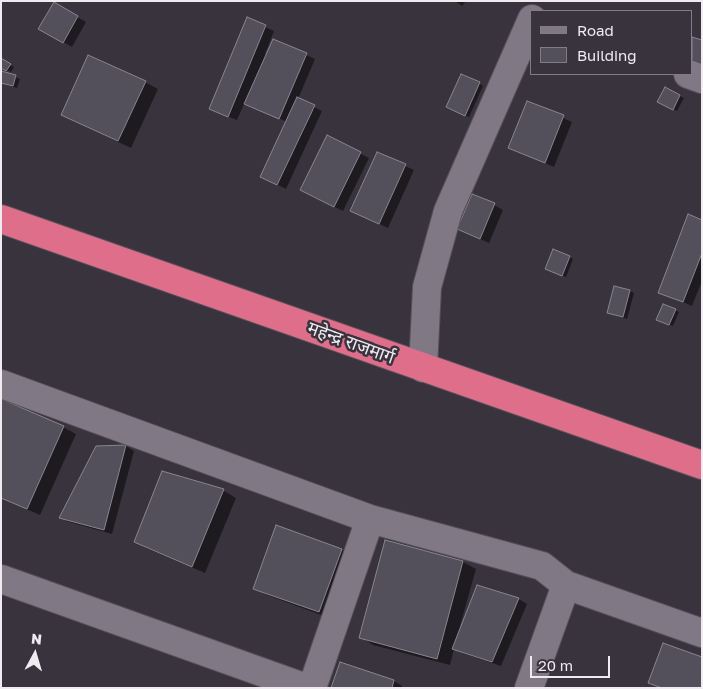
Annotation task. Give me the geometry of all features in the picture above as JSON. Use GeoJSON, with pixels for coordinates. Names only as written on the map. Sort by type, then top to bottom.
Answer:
{"type":"FeatureCollection","features":[{"type":"Feature","properties":{"kind":"highway","name":"महेन्द्र राजमार्ग"},"geometry":{"type":"LineString","coordinates":[[1,218],[702,465]]}},
{"type":"Feature","properties":{"kind":"street"},"geometry":{"type":"LineString","coordinates":[[423,368],[427,287],[448,211],[530,23]]}},
{"type":"Feature","properties":{"kind":"street"},"geometry":{"type":"LineString","coordinates":[[1,384],[370,519],[542,566],[566,585],[702,633]]}},
{"type":"Feature","properties":{"kind":"street"},"geometry":{"type":"LineString","coordinates":[[312,688],[370,519]]}},
{"type":"Feature","properties":{"kind":"street"},"geometry":{"type":"LineString","coordinates":[[1,579],[306,688]]}},
{"type":"Feature","properties":{"kind":"street"},"geometry":{"type":"LineString","coordinates":[[529,688],[566,585]]}},
{"type":"Feature","properties":{"kind":"building"},"geometry":{"type":"Polygon","coordinates":[[[54,2],[78,16],[63,43],[38,29],[54,2]]]}},
{"type":"Feature","properties":{"kind":"building"},"geometry":{"type":"Polygon","coordinates":[[[247,17],[266,25],[228,117],[209,109],[247,17]]]}},
{"type":"Feature","properties":{"kind":"building"},"geometry":{"type":"Polygon","coordinates":[[[693,37],[702,40],[702,69],[693,66],[693,37]]]}},
{"type":"Feature","properties":{"kind":"building"},"geometry":{"type":"Polygon","coordinates":[[[273,39],[307,53],[279,119],[244,104],[273,39]]]}},
{"type":"Feature","properties":{"kind":"building"},"geometry":{"type":"Polygon","coordinates":[[[88,55],[146,81],[118,141],[61,115],[88,55]]]}},
{"type":"Feature","properties":{"kind":"building"},"geometry":{"type":"Polygon","coordinates":[[[1,58],[11,64],[6,71],[1,68],[1,58]]]}},
{"type":"Feature","properties":{"kind":"building"},"geometry":{"type":"Polygon","coordinates":[[[1,71],[16,75],[13,86],[1,83],[1,71]]]}},
{"type":"Feature","properties":{"kind":"building"},"geometry":{"type":"Polygon","coordinates":[[[461,74],[480,82],[465,116],[446,107],[461,74]]]}},
{"type":"Feature","properties":{"kind":"building"},"geometry":{"type":"Polygon","coordinates":[[[665,87],[680,95],[673,110],[657,102],[665,87]]]}},
{"type":"Feature","properties":{"kind":"building"},"geometry":{"type":"Polygon","coordinates":[[[297,97],[315,105],[277,185],[260,177],[297,97]]]}},
{"type":"Feature","properties":{"kind":"building"},"geometry":{"type":"Polygon","coordinates":[[[527,101],[564,115],[545,163],[508,148],[527,101]]]}},
{"type":"Feature","properties":{"kind":"building"},"geometry":{"type":"Polygon","coordinates":[[[327,135],[361,152],[334,207],[300,190],[327,135]]]}},
{"type":"Feature","properties":{"kind":"building"},"geometry":{"type":"Polygon","coordinates":[[[377,152],[406,164],[379,224],[350,211],[377,152]]]}},
{"type":"Feature","properties":{"kind":"building"},"geometry":{"type":"Polygon","coordinates":[[[472,194],[495,203],[480,239],[457,229],[472,194]]]}},
{"type":"Feature","properties":{"kind":"building"},"geometry":{"type":"Polygon","coordinates":[[[688,214],[702,220],[702,253],[683,302],[658,293],[688,214]]]}},
{"type":"Feature","properties":{"kind":"building"},"geometry":{"type":"Polygon","coordinates":[[[553,249],[570,256],[562,276],[545,269],[553,249]]]}},
{"type":"Feature","properties":{"kind":"building"},"geometry":{"type":"Polygon","coordinates":[[[614,286],[630,290],[623,317],[607,313],[614,286]]]}},
{"type":"Feature","properties":{"kind":"building"},"geometry":{"type":"Polygon","coordinates":[[[663,304],[676,309],[669,325],[656,320],[663,304]]]}},
{"type":"Feature","properties":{"kind":"building"},"geometry":{"type":"Polygon","coordinates":[[[1,399],[64,426],[27,509],[1,498],[1,399]]]}},
{"type":"Feature","properties":{"kind":"building"},"geometry":{"type":"Polygon","coordinates":[[[126,445],[104,530],[59,518],[96,446],[126,445]]]}},
{"type":"Feature","properties":{"kind":"building"},"geometry":{"type":"Polygon","coordinates":[[[162,471],[224,489],[192,567],[134,542],[162,471]]]}},
{"type":"Feature","properties":{"kind":"building"},"geometry":{"type":"Polygon","coordinates":[[[276,525],[342,549],[319,612],[253,589],[276,525]]]}},
{"type":"Feature","properties":{"kind":"building"},"geometry":{"type":"Polygon","coordinates":[[[385,540],[463,561],[437,659],[359,638],[385,540]]]}},
{"type":"Feature","properties":{"kind":"building"},"geometry":{"type":"Polygon","coordinates":[[[477,585],[519,598],[492,662],[452,649],[477,585]]]}},
{"type":"Feature","properties":{"kind":"building"},"geometry":{"type":"Polygon","coordinates":[[[663,643],[702,657],[702,688],[662,688],[648,683],[663,643]]]}},
{"type":"Feature","properties":{"kind":"building"},"geometry":{"type":"Polygon","coordinates":[[[340,662],[394,680],[392,688],[331,688],[340,662]]]}}]}
